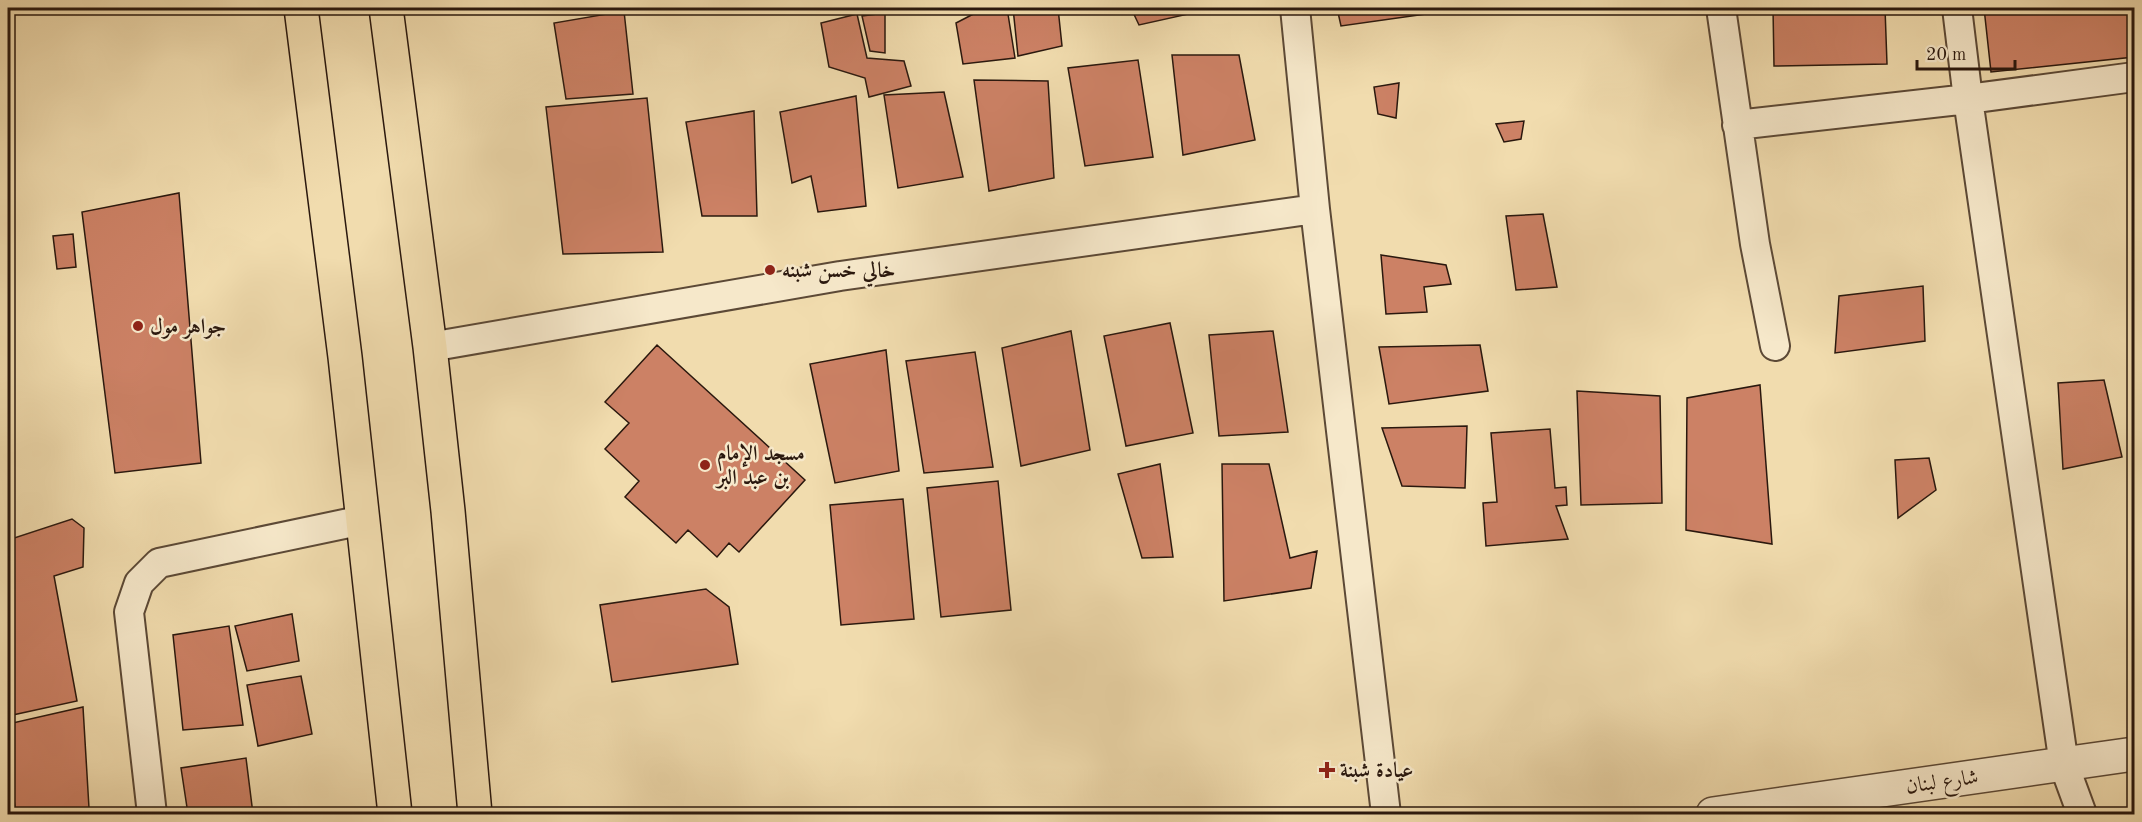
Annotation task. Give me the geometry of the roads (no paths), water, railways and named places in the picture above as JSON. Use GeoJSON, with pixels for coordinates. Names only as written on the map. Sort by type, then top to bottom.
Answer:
{"type":"FeatureCollection","features":[{"type":"Feature","properties":{"kind":"main road"},"geometry":{"type":"LineString","coordinates":[[300,8],[345,357],[395,814]]}},
{"type":"Feature","properties":{"kind":"main road"},"geometry":{"type":"LineString","coordinates":[[386,8],[430,347],[448,511],[475,814]]}},
{"type":"Feature","properties":{"kind":"street"},"geometry":{"type":"LineString","coordinates":[[1295,8],[1315,209],[1386,814]]}},
{"type":"Feature","properties":{"kind":"street"},"geometry":{"type":"LineString","coordinates":[[1721,8],[1755,244],[1775,346]]}},
{"type":"Feature","properties":{"kind":"street"},"geometry":{"type":"LineString","coordinates":[[1958,8],[1968,99],[2064,765],[2082,814]]}},
{"type":"Feature","properties":{"kind":"street"},"geometry":{"type":"LineString","coordinates":[[1737,125],[1968,99],[2134,77]]}},
{"type":"Feature","properties":{"kind":"street"},"geometry":{"type":"LineString","coordinates":[[430,347],[840,276],[1315,209]]}},
{"type":"Feature","properties":{"kind":"street"},"geometry":{"type":"LineString","coordinates":[[152,814],[129,612],[139,583],[159,562],[363,520]]}},
{"type":"Feature","properties":{"kind":"street","name":"شارع لبنان"},"geometry":{"type":"LineString","coordinates":[[1713,814],[2134,754]]}},
{"type":"Feature","properties":{"kind":"place","name":"خالي خسن شبنه"},"geometry":{"type":"Point","coordinates":[770,270]}},
{"type":"Feature","properties":{"kind":"place","name":"جواهر مول"},"geometry":{"type":"Point","coordinates":[138,326]}},
{"type":"Feature","properties":{"kind":"place","name":"مسجد الإمام بن عبد البر"},"geometry":{"type":"Point","coordinates":[705,465]}},
{"type":"Feature","properties":{"kind":"place","name":"عيادة شبنة"},"geometry":{"type":"Point","coordinates":[1327,770]}}]}
